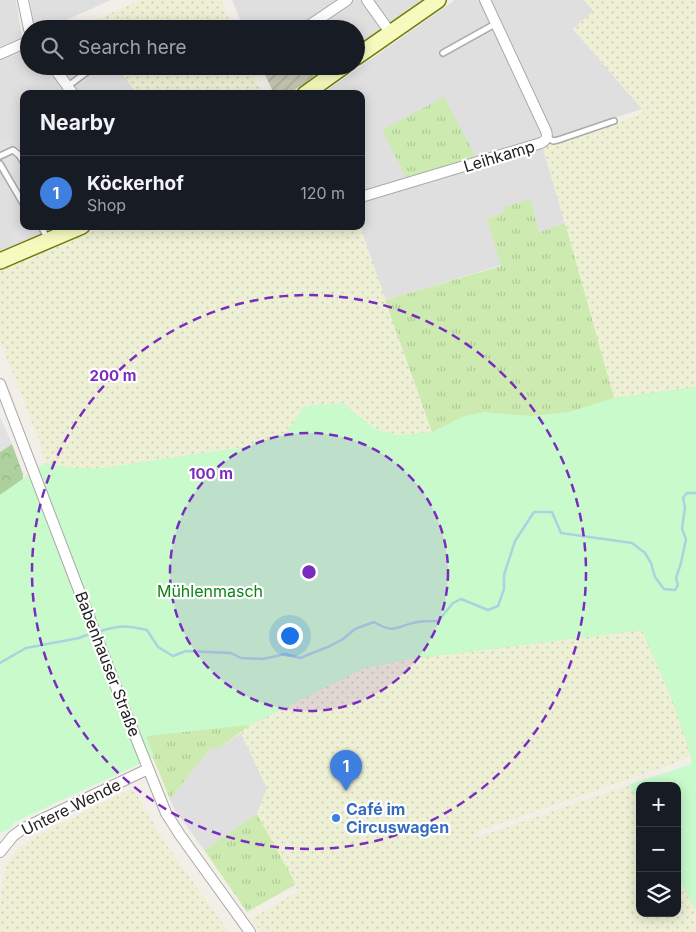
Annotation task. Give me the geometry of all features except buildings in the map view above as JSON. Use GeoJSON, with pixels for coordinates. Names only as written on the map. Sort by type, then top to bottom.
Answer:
{"type":"FeatureCollection","features":[{"type":"Feature","properties":{"kind":"main road"},"geometry":{"type":"LineString","coordinates":[[365,51],[438,0]]}},
{"type":"Feature","properties":{"kind":"main road"},"geometry":{"type":"LineString","coordinates":[[311,90],[331,75]]}},
{"type":"Feature","properties":{"kind":"main road"},"geometry":{"type":"LineString","coordinates":[[0,261],[73,230]]}},
{"type":"Feature","properties":{"kind":"street"},"geometry":{"type":"LineString","coordinates":[[23,0],[27,20]]}},
{"type":"Feature","properties":{"kind":"street"},"geometry":{"type":"LineString","coordinates":[[318,20],[347,0]]}},
{"type":"Feature","properties":{"kind":"street"},"geometry":{"type":"LineString","coordinates":[[367,0],[392,32]]}},
{"type":"Feature","properties":{"kind":"street","name":"Leihkamp"},"geometry":{"type":"LineString","coordinates":[[365,196],[544,142],[547,138],[546,131],[484,0]]}},
{"type":"Feature","properties":{"kind":"street"},"geometry":{"type":"LineString","coordinates":[[0,54],[20,45]]}},
{"type":"Feature","properties":{"kind":"street"},"geometry":{"type":"LineString","coordinates":[[60,75],[71,90]]}},
{"type":"Feature","properties":{"kind":"street","name":"Babenhauser Straße"},"geometry":{"type":"LineString","coordinates":[[0,384],[166,813],[248,930]]}},
{"type":"Feature","properties":{"kind":"street","name":"Untere Wende"},"geometry":{"type":"LineString","coordinates":[[0,852],[13,836],[24,828],[148,769]]}},
{"type":"Feature","properties":{"kind":"lane"},"geometry":{"type":"LineString","coordinates":[[443,53],[496,24]]}},
{"type":"Feature","properties":{"kind":"lane"},"geometry":{"type":"LineString","coordinates":[[71,90],[86,75]]}},
{"type":"Feature","properties":{"kind":"lane"},"geometry":{"type":"LineString","coordinates":[[547,138],[553,141],[558,140],[614,122]]}},
{"type":"Feature","properties":{"kind":"lane"},"geometry":{"type":"LineString","coordinates":[[0,156],[13,150],[20,157]]}},
{"type":"Feature","properties":{"kind":"lane"},"geometry":{"type":"LineString","coordinates":[[0,164],[20,198]]}},
{"type":"Feature","properties":{"kind":"lane"},"geometry":{"type":"LineString","coordinates":[[43,230],[49,240]]}},
{"type":"Feature","properties":{"kind":"shaded area"},"geometry":{"type":"Polygon","coordinates":[[[0,0],[16,0],[20,38],[0,47],[0,0]]]}},
{"type":"Feature","properties":{"kind":"shaded area"},"geometry":{"type":"Polygon","coordinates":[[[30,0],[111,0],[66,20],[33,20],[30,0]]]}},
{"type":"Feature","properties":{"kind":"shaded area"},"geometry":{"type":"Polygon","coordinates":[[[140,0],[221,0],[229,20],[95,20],[140,0]]]}},
{"type":"Feature","properties":{"kind":"shaded area"},"geometry":{"type":"Polygon","coordinates":[[[232,0],[422,0],[365,41],[365,20],[240,20],[232,0]]]}},
{"type":"Feature","properties":{"kind":"shaded area"},"geometry":{"type":"Polygon","coordinates":[[[455,0],[584,0],[594,11],[573,29],[642,109],[541,142],[565,223],[539,232],[504,207],[506,212],[487,219],[502,265],[385,300],[361,230],[365,230],[365,90],[328,90],[349,75],[365,75],[365,64],[455,0]]]}},
{"type":"Feature","properties":{"kind":"shaded area"},"geometry":{"type":"Polygon","coordinates":[[[584,0],[696,0],[696,387],[614,398],[543,147],[592,133],[643,113],[642,109],[573,29],[593,11],[584,0]]]}},
{"type":"Feature","properties":{"kind":"shaded area"},"geometry":{"type":"Polygon","coordinates":[[[20,53],[20,75],[123,75],[134,90],[20,90],[20,230],[52,230],[0,251],[0,61],[20,53]]]}},
{"type":"Feature","properties":{"kind":"shaded area"},"geometry":{"type":"Polygon","coordinates":[[[81,75],[95,75],[81,85],[77,78],[81,75]]]}},
{"type":"Feature","properties":{"kind":"shaded area"},"geometry":{"type":"Polygon","coordinates":[[[123,75],[254,75],[260,90],[134,90],[123,75]]]}},
{"type":"Feature","properties":{"kind":"shaded area"},"geometry":{"type":"Polygon","coordinates":[[[265,75],[315,75],[295,90],[272,90],[265,75]]]}},
{"type":"Feature","properties":{"kind":"shaded area"},"geometry":{"type":"Polygon","coordinates":[[[12,138],[20,151],[20,167],[4,176],[0,169],[0,144],[12,138]]]}},
{"type":"Feature","properties":{"kind":"shaded area"},"geometry":{"type":"Polygon","coordinates":[[[20,229],[40,230],[15,243],[10,234],[20,229]]]}},
{"type":"Feature","properties":{"kind":"shaded area"},"geometry":{"type":"Polygon","coordinates":[[[95,230],[361,230],[432,432],[398,435],[375,429],[343,403],[311,405],[303,407],[286,433],[244,447],[101,468],[74,468],[45,463],[41,446],[0,340],[0,270],[95,230]]]}},
{"type":"Feature","properties":{"kind":"shaded area"},"geometry":{"type":"Polygon","coordinates":[[[0,417],[12,444],[0,452],[0,417]]]}},
{"type":"Feature","properties":{"kind":"shaded area"},"geometry":{"type":"Polygon","coordinates":[[[642,630],[671,696],[691,755],[673,764],[481,830],[472,839],[629,785],[636,798],[636,917],[681,917],[681,882],[696,910],[696,932],[261,932],[251,919],[298,891],[257,814],[267,788],[241,733],[250,725],[364,668],[411,659],[642,630]]]}},
{"type":"Feature","properties":{"kind":"shaded area"},"geometry":{"type":"Polygon","coordinates":[[[241,733],[267,788],[257,814],[204,850],[174,809],[170,799],[211,748],[220,748],[241,733]]]}},
{"type":"Feature","properties":{"kind":"shaded area"},"geometry":{"type":"Polygon","coordinates":[[[133,788],[163,840],[229,932],[0,932],[0,906],[4,872],[8,862],[19,848],[33,838],[133,788]]]}},
{"type":"Feature","properties":{"kind":"green space"},"geometry":{"type":"Polygon","coordinates":[[[444,97],[477,159],[407,179],[382,130],[444,97]]]}},
{"type":"Feature","properties":{"kind":"green space"},"geometry":{"type":"Polygon","coordinates":[[[530,199],[539,232],[565,223],[614,398],[696,387],[691,755],[671,696],[642,630],[411,659],[364,668],[250,725],[220,748],[211,748],[170,799],[152,755],[136,703],[453,504],[432,432],[385,300],[501,266],[487,219],[505,212],[504,207],[530,199]]]}},
{"type":"Feature","properties":{"kind":"green space","name":"Mühlenmasch"},"geometry":{"type":"Polygon","coordinates":[[[696,387],[696,910],[681,882],[681,782],[638,782],[691,764],[691,755],[671,696],[642,630],[411,659],[364,668],[250,725],[146,736],[154,757],[15,822],[9,829],[0,833],[0,495],[45,463],[74,468],[101,468],[244,447],[286,433],[303,407],[311,405],[343,403],[375,429],[398,435],[432,432],[462,417],[483,412],[531,416],[569,412],[614,398],[696,387]]]}},
{"type":"Feature","properties":{"kind":"green space"},"geometry":{"type":"Polygon","coordinates":[[[12,444],[23,474],[23,480],[0,495],[0,452],[12,444]]]}},
{"type":"Feature","properties":{"kind":"green space","name":"Mühlenmasch"},"geometry":{"type":"Polygon","coordinates":[[[636,783],[636,798],[629,785],[636,783]]]}},
{"type":"Feature","properties":{"kind":"green space"},"geometry":{"type":"Polygon","coordinates":[[[257,814],[295,885],[247,912],[204,850],[257,814]]]}},
{"type":"Feature","properties":{"kind":"waterway"},"geometry":{"type":"LineString","coordinates":[[97,632],[122,626],[147,630],[158,647],[173,656],[186,651],[231,653],[241,658],[263,659],[285,654],[300,658],[330,646],[343,639],[355,629],[374,622],[392,629],[417,622],[438,621],[453,603],[461,599],[488,610],[498,606],[504,589],[504,575],[515,541],[534,512],[552,512],[561,533],[632,543],[645,553],[651,563],[655,577],[664,589],[675,590],[678,585],[676,578],[686,539],[682,529],[685,507],[683,498],[687,493],[696,493]]}},
{"type":"Feature","properties":{"kind":"waterway"},"geometry":{"type":"LineString","coordinates":[[0,663],[26,648],[79,638],[92,633]]}},
{"type":"Feature","properties":{"kind":"place","name":"Köckerhof"},"geometry":{"type":"Point","coordinates":[346,791]}},
{"type":"Feature","properties":{"kind":"place","name":"Café im Circuswagen"},"geometry":{"type":"Point","coordinates":[336,818]}}]}
